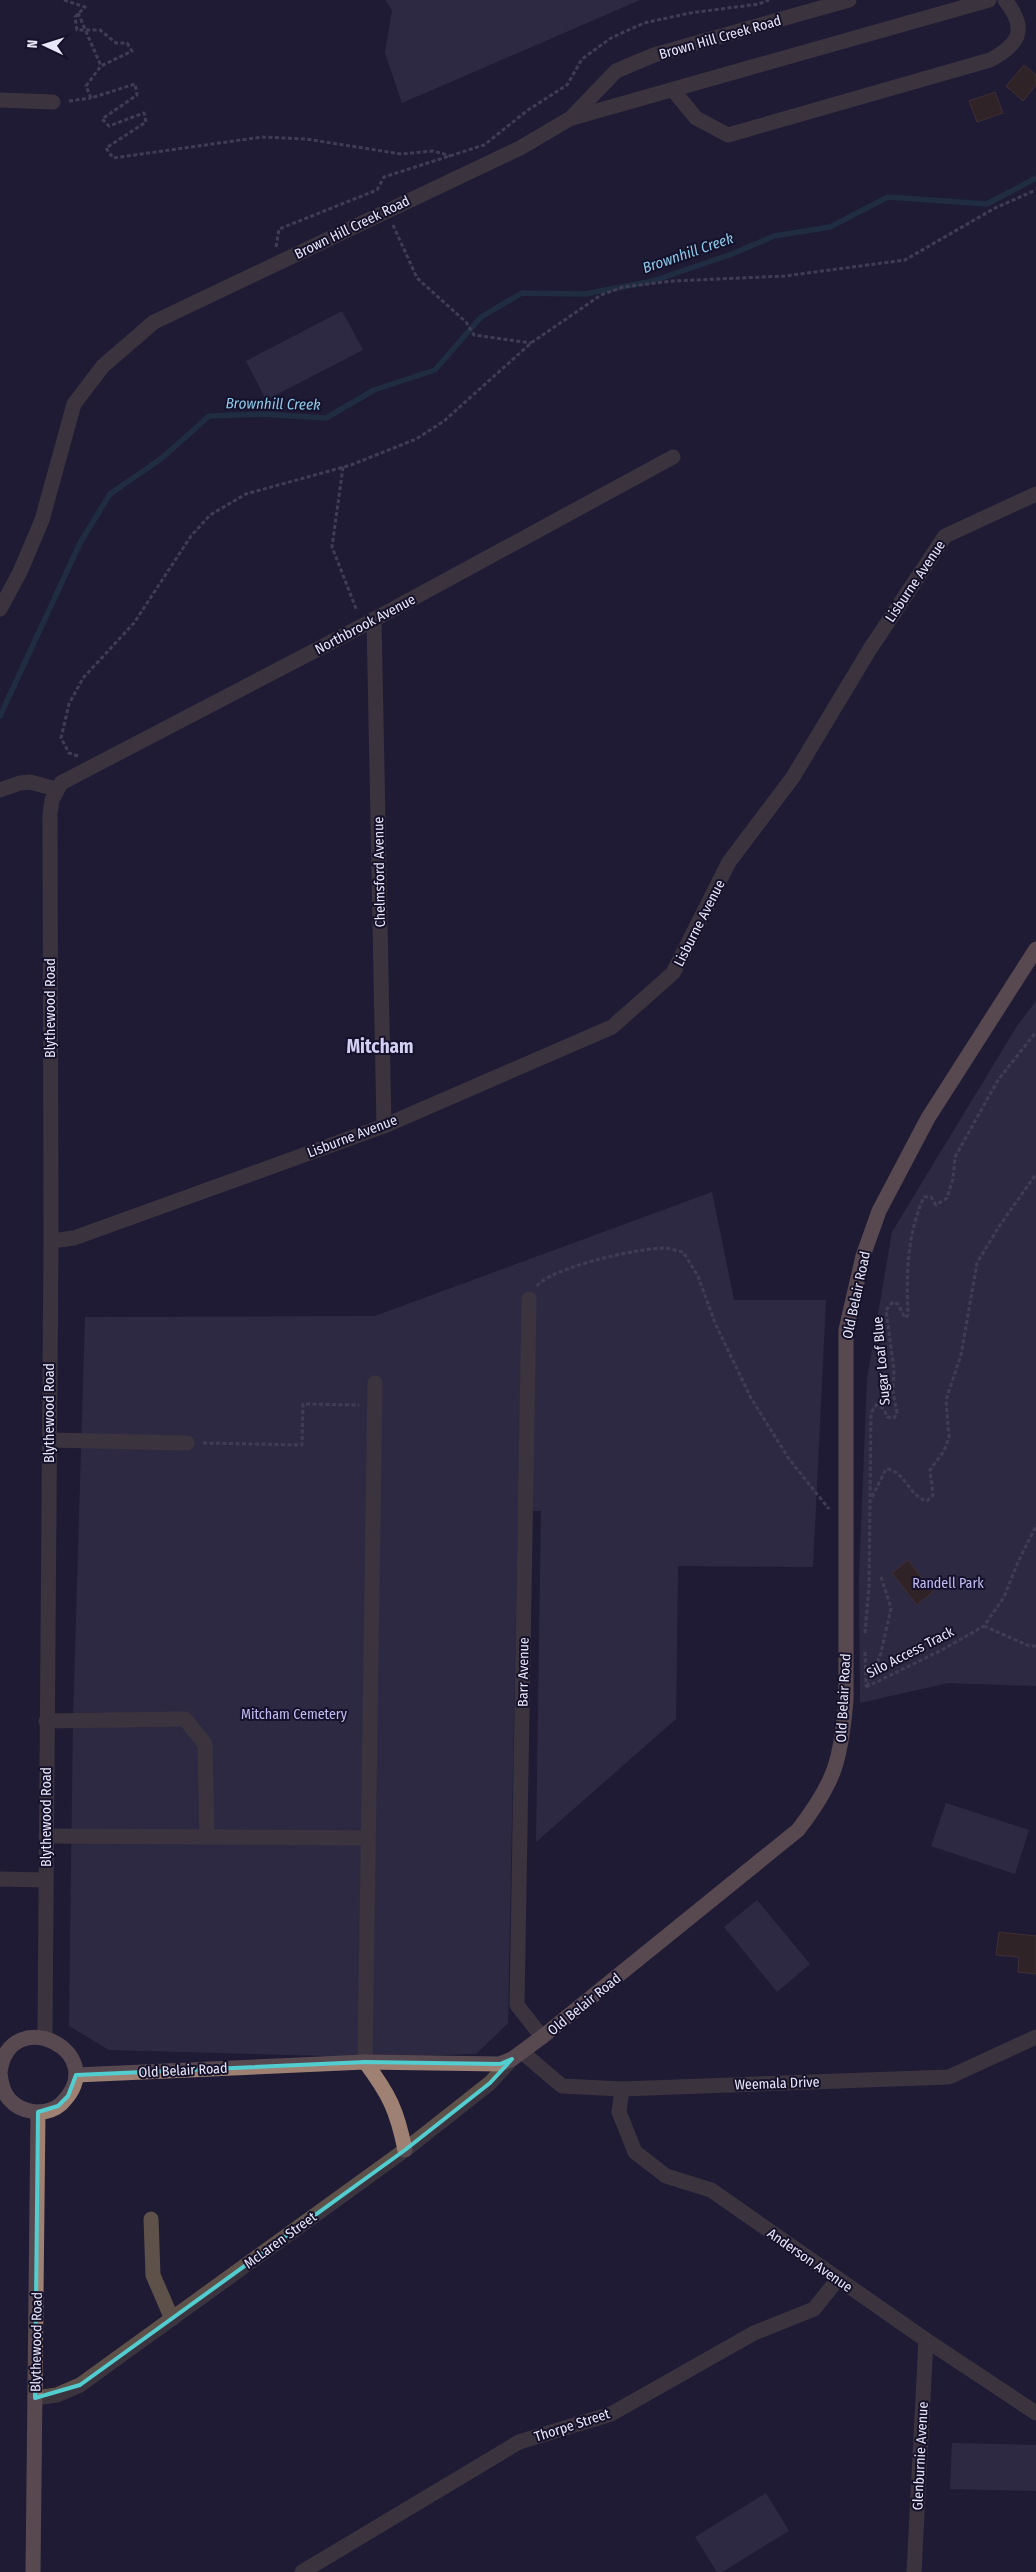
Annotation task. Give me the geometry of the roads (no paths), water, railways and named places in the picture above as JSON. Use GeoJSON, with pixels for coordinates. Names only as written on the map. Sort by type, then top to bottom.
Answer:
{"type":"FeatureCollection","features":[{"type":"Feature","properties":{"kind":"main road","name":"Old Belair Road"},"geometry":{"type":"LineString","coordinates":[[76,2074],[365,2062],[492,2064],[517,2056],[798,1830],[821,1799],[834,1771],[843,1743],[846,1700],[846,1330],[862,1256],[879,1211],[928,1118],[1036,949]]}},
{"type":"Feature","properties":{"kind":"main road"},"geometry":{"type":"LineString","coordinates":[[45,2037],[57,2042],[67,2051],[73,2062],[76,2074],[68,2096],[58,2106],[38,2112],[20,2108],[8,2099],[0,2079],[6,2047],[28,2038],[45,2037]]}},
{"type":"Feature","properties":{"kind":"main road"},"geometry":{"type":"LineString","coordinates":[[365,2062],[396,2108],[405,2150]]}},
{"type":"Feature","properties":{"kind":"main road","name":"Blythewood Road"},"geometry":{"type":"LineString","coordinates":[[33,2572],[38,2112]]}},
{"type":"Feature","properties":{"kind":"street","name":"Brown Hill Creek Road"},"geometry":{"type":"LineString","coordinates":[[0,609],[20,572],[42,520],[74,404],[103,366],[154,322],[386,210],[520,148],[571,118],[616,71],[654,55],[849,0]]}},
{"type":"Feature","properties":{"kind":"street"},"geometry":{"type":"LineString","coordinates":[[571,118],[989,0]]}},
{"type":"Feature","properties":{"kind":"street"},"geometry":{"type":"LineString","coordinates":[[674,90],[696,118],[728,135],[990,60],[1009,50],[1016,41],[1018,26],[1014,12],[1005,0]]}},
{"type":"Feature","properties":{"kind":"street"},"geometry":{"type":"LineString","coordinates":[[0,100],[53,102]]}},
{"type":"Feature","properties":{"kind":"street","name":"Northbrook Avenue"},"geometry":{"type":"LineString","coordinates":[[56,789],[61,783],[368,622],[673,457]]}},
{"type":"Feature","properties":{"kind":"street","name":"Lisburne Avenue"},"geometry":{"type":"LineString","coordinates":[[50,1241],[74,1238],[384,1126],[612,1027],[673,973],[729,862],[793,777],[870,649],[945,536],[1036,494]]}},
{"type":"Feature","properties":{"kind":"street","name":"Chelmsford Avenue"},"geometry":{"type":"LineString","coordinates":[[368,622],[384,1126]]}},
{"type":"Feature","properties":{"kind":"street"},"geometry":{"type":"LineString","coordinates":[[0,790],[20,783],[30,782],[56,789]]}},
{"type":"Feature","properties":{"kind":"street","name":"Blythewood Road"},"geometry":{"type":"LineString","coordinates":[[45,2037],[50,1241],[50,814],[56,789]]}},
{"type":"Feature","properties":{"kind":"street","name":"Barr Avenue"},"geometry":{"type":"LineString","coordinates":[[530,1299],[517,2006],[542,2037]]}},
{"type":"Feature","properties":{"kind":"street"},"geometry":{"type":"LineString","coordinates":[[365,2062],[375,1382]]}},
{"type":"Feature","properties":{"kind":"street"},"geometry":{"type":"LineString","coordinates":[[49,1440],[187,1443]]}},
{"type":"Feature","properties":{"kind":"street"},"geometry":{"type":"LineString","coordinates":[[46,1721],[185,1719],[205,1744],[207,1837]]}},
{"type":"Feature","properties":{"kind":"street"},"geometry":{"type":"LineString","coordinates":[[46,1836],[368,1838]]}},
{"type":"Feature","properties":{"kind":"street"},"geometry":{"type":"LineString","coordinates":[[0,1878],[46,1880]]}},
{"type":"Feature","properties":{"kind":"street","name":"Weemala Drive"},"geometry":{"type":"LineString","coordinates":[[517,2056],[562,2086],[622,2090],[949,2077],[1036,2037]]}},
{"type":"Feature","properties":{"kind":"street","name":"McLaren Street"},"geometry":{"type":"LineString","coordinates":[[35,2398],[57,2395],[80,2385],[405,2150],[490,2083],[517,2056]]}},
{"type":"Feature","properties":{"kind":"street","name":"Anderson Avenue"},"geometry":{"type":"LineString","coordinates":[[622,2090],[619,2112],[635,2152],[666,2176],[711,2190],[926,2340],[1036,2413]]}},
{"type":"Feature","properties":{"kind":"street"},"geometry":{"type":"LineString","coordinates":[[151,2219],[154,2275],[172,2318]]}},
{"type":"Feature","properties":{"kind":"street","name":"Thorpe Street"},"geometry":{"type":"LineString","coordinates":[[302,2572],[519,2442],[611,2414],[754,2332],[814,2309],[838,2279]]}},
{"type":"Feature","properties":{"kind":"street","name":"Glenburnie Avenue"},"geometry":{"type":"LineString","coordinates":[[914,2572],[926,2340]]}},
{"type":"Feature","properties":{"kind":"waterway","name":"Brownhill Creek"},"geometry":{"type":"LineString","coordinates":[[0,716],[80,543],[110,494],[162,458],[209,416],[262,414],[326,418],[374,390],[435,370],[481,317],[522,293],[585,294],[653,281],[732,254],[774,236],[830,227],[888,197],[987,204],[1036,178]]}},
{"type":"Feature","properties":{"kind":"district","name":"Mitcham"},"geometry":{"type":"Point","coordinates":[380,1046]}},
{"type":"Feature","properties":{"kind":"park label","name":"Randell Park"},"geometry":{"type":"Point","coordinates":[948,1583]}},
{"type":"Feature","properties":{"kind":"park label","name":"Mitcham Cemetery"},"geometry":{"type":"Point","coordinates":[294,1714]}}]}
